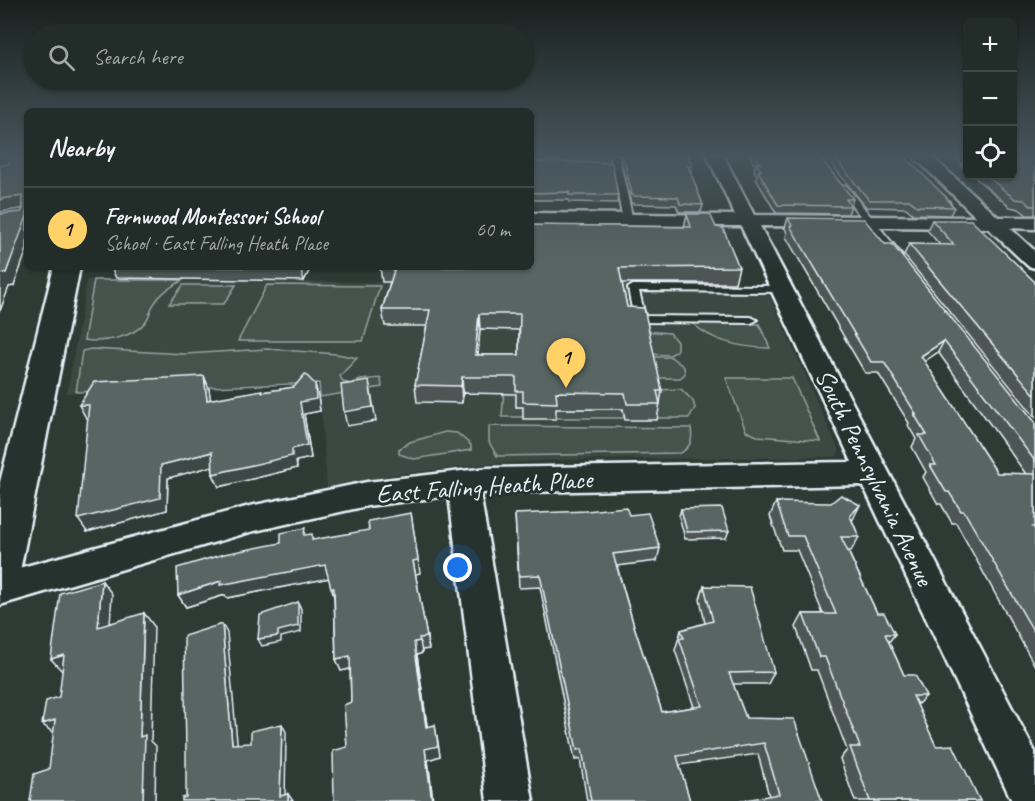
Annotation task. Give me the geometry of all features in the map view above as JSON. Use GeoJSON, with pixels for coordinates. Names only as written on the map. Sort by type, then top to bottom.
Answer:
{"type":"FeatureCollection","features":[{"type":"Feature","properties":{"kind":"main road"},"geometry":{"type":"LineString","coordinates":[[0,566],[66,270]]}},
{"type":"Feature","properties":{"kind":"street","name":"South Pennsylvania Avenue"},"geometry":{"type":"LineString","coordinates":[[734,192],[1035,799]]}},
{"type":"Feature","properties":{"kind":"street"},"geometry":{"type":"LineString","coordinates":[[960,192],[1035,262]]}},
{"type":"Feature","properties":{"kind":"street"},"geometry":{"type":"LineString","coordinates":[[534,219],[1035,223]]}},
{"type":"Feature","properties":{"kind":"street","name":"East Falling Heath Place"},"geometry":{"type":"LineString","coordinates":[[0,589],[250,519],[366,494],[463,482],[873,472]]}},
{"type":"Feature","properties":{"kind":"street"},"geometry":{"type":"LineString","coordinates":[[463,482],[510,801]]}},
{"type":"Feature","properties":{"kind":"lane"},"geometry":{"type":"LineString","coordinates":[[622,192],[628,220]]}},
{"type":"Feature","properties":{"kind":"lane"},"geometry":{"type":"LineString","coordinates":[[847,192],[905,266]]}},
{"type":"Feature","properties":{"kind":"lane"},"geometry":{"type":"LineString","coordinates":[[751,320],[640,319],[633,288],[782,289]]}},
{"type":"Feature","properties":{"kind":"shaded area"},"geometry":{"type":"Polygon","coordinates":[[[87,280],[765,285],[839,451],[837,456],[830,457],[558,460],[488,464],[399,474],[327,487],[319,383],[67,393],[87,280]]]}},
{"type":"Feature","properties":{"kind":"shaded area"},"geometry":{"type":"Polygon","coordinates":[[[94,280],[183,280],[160,296],[141,327],[118,338],[100,341],[84,340],[94,280]]]}},
{"type":"Feature","properties":{"kind":"shaded area"},"geometry":{"type":"Polygon","coordinates":[[[183,285],[236,285],[224,304],[169,304],[183,285]]]}},
{"type":"Feature","properties":{"kind":"shaded area"},"geometry":{"type":"Polygon","coordinates":[[[267,285],[380,286],[363,341],[238,341],[267,285]]]}},
{"type":"Feature","properties":{"kind":"shaded area"},"geometry":{"type":"Polygon","coordinates":[[[692,323],[759,324],[770,348],[728,343],[700,330],[692,323]]]}},
{"type":"Feature","properties":{"kind":"shaded area"},"geometry":{"type":"Polygon","coordinates":[[[643,331],[670,333],[677,342],[677,351],[670,355],[648,354],[643,331]]]}},
{"type":"Feature","properties":{"kind":"shaded area"},"geometry":{"type":"Polygon","coordinates":[[[91,349],[185,354],[268,349],[337,354],[357,358],[340,376],[343,382],[351,384],[360,380],[381,378],[382,387],[320,397],[319,383],[76,392],[82,351],[91,349]]]}},
{"type":"Feature","properties":{"kind":"shaded area"},"geometry":{"type":"Polygon","coordinates":[[[648,357],[671,357],[684,367],[685,374],[680,378],[653,378],[648,357]]]}},
{"type":"Feature","properties":{"kind":"shaded area"},"geometry":{"type":"Polygon","coordinates":[[[726,378],[792,378],[820,441],[757,436],[746,431],[726,378]]]}},
{"type":"Feature","properties":{"kind":"shaded area"},"geometry":{"type":"Polygon","coordinates":[[[504,388],[516,388],[516,407],[523,407],[523,417],[502,417],[504,388]]]}},
{"type":"Feature","properties":{"kind":"shaded area"},"geometry":{"type":"Polygon","coordinates":[[[681,389],[693,401],[695,408],[689,418],[656,418],[655,390],[681,389]]]}},
{"type":"Feature","properties":{"kind":"shaded area"},"geometry":{"type":"Polygon","coordinates":[[[555,409],[623,409],[624,418],[556,418],[555,409]]]}},
{"type":"Feature","properties":{"kind":"shaded area"},"geometry":{"type":"Polygon","coordinates":[[[489,426],[691,428],[692,436],[689,445],[681,453],[497,456],[489,442],[489,426]]]}},
{"type":"Feature","properties":{"kind":"shaded area"},"geometry":{"type":"Polygon","coordinates":[[[445,432],[457,433],[471,445],[471,450],[414,459],[399,454],[399,449],[410,442],[445,432]]]}},
{"type":"Feature","properties":{"kind":"building"},"geometry":{"type":"Polygon","coordinates":[[[0,192],[24,192],[24,224],[6,273],[0,274],[0,214],[21,212],[23,209],[22,196],[0,199],[0,192]]]}},
{"type":"Feature","properties":{"kind":"building"},"geometry":{"type":"Polygon","coordinates":[[[569,192],[618,192],[618,195],[569,195],[569,192]]]}},
{"type":"Feature","properties":{"kind":"building"},"geometry":{"type":"Polygon","coordinates":[[[631,192],[698,192],[703,205],[680,204],[678,197],[632,195],[631,192]]]}},
{"type":"Feature","properties":{"kind":"building"},"geometry":{"type":"Polygon","coordinates":[[[771,192],[848,192],[853,199],[846,199],[851,206],[778,205],[771,192]]]}},
{"type":"Feature","properties":{"kind":"building"},"geometry":{"type":"Polygon","coordinates":[[[863,192],[941,192],[954,207],[917,206],[909,200],[869,200],[863,192]]]}},
{"type":"Feature","properties":{"kind":"building"},"geometry":{"type":"Polygon","coordinates":[[[1007,192],[1035,192],[1035,206],[1031,206],[1024,200],[1015,199],[1007,192]]]}},
{"type":"Feature","properties":{"kind":"building"},"geometry":{"type":"Polygon","coordinates":[[[687,214],[710,214],[716,227],[723,228],[739,267],[619,268],[627,307],[644,308],[662,391],[657,391],[660,404],[627,404],[625,393],[556,392],[557,403],[523,402],[523,391],[516,391],[516,377],[462,377],[461,386],[415,385],[430,310],[382,310],[394,270],[534,270],[534,225],[691,227],[687,214]],[[479,314],[475,355],[519,355],[520,314],[479,314]]]}},
{"type":"Feature","properties":{"kind":"building"},"geometry":{"type":"Polygon","coordinates":[[[788,218],[864,219],[885,244],[892,244],[1035,422],[1035,461],[944,341],[921,356],[997,473],[1035,474],[1035,527],[1033,527],[1035,529],[1035,634],[964,511],[961,511],[949,492],[946,492],[930,465],[936,465],[919,435],[927,435],[914,414],[916,414],[884,362],[871,362],[790,226],[792,226],[788,218]]]}},
{"type":"Feature","properties":{"kind":"building"},"geometry":{"type":"Polygon","coordinates":[[[932,220],[971,220],[1035,282],[1035,395],[909,244],[954,245],[932,220]]]}},
{"type":"Feature","properties":{"kind":"building"},"geometry":{"type":"Polygon","coordinates":[[[305,374],[315,384],[316,399],[300,402],[307,445],[292,449],[292,456],[213,474],[212,452],[161,465],[160,498],[78,519],[89,405],[79,405],[94,382],[204,376],[207,400],[294,387],[305,374]]]}},
{"type":"Feature","properties":{"kind":"building"},"geometry":{"type":"Polygon","coordinates":[[[369,381],[373,407],[344,412],[341,385],[369,381]]]}},
{"type":"Feature","properties":{"kind":"building"},"geometry":{"type":"Polygon","coordinates":[[[841,495],[860,505],[850,516],[859,537],[841,537],[877,613],[884,613],[895,634],[885,634],[904,675],[915,675],[926,696],[913,696],[936,746],[953,745],[980,801],[870,801],[850,747],[860,747],[825,657],[819,657],[803,614],[836,614],[803,536],[788,536],[776,502],[831,503],[841,495]]]}},
{"type":"Feature","properties":{"kind":"building"},"geometry":{"type":"Polygon","coordinates":[[[626,507],[629,515],[648,513],[660,548],[613,554],[662,712],[702,706],[679,638],[684,638],[681,630],[713,621],[704,586],[750,587],[774,672],[729,673],[746,718],[794,719],[822,801],[740,801],[779,794],[764,743],[677,756],[690,801],[591,801],[582,749],[577,750],[540,575],[519,576],[515,514],[626,507]]]}},
{"type":"Feature","properties":{"kind":"building"},"geometry":{"type":"Polygon","coordinates":[[[722,508],[729,531],[687,532],[681,509],[722,508]]]}},
{"type":"Feature","properties":{"kind":"building"},"geometry":{"type":"Polygon","coordinates":[[[411,513],[418,560],[413,561],[427,637],[419,638],[420,641],[414,642],[426,727],[435,725],[438,746],[425,749],[432,801],[334,801],[333,751],[347,747],[344,705],[351,702],[350,656],[336,659],[334,588],[331,588],[325,565],[220,585],[221,581],[178,595],[177,568],[224,554],[281,543],[281,533],[305,528],[304,535],[312,534],[312,540],[369,530],[368,521],[411,513]]]}},
{"type":"Feature","properties":{"kind":"building"},"geometry":{"type":"Polygon","coordinates":[[[102,581],[98,627],[144,613],[140,737],[145,735],[143,801],[30,801],[34,774],[49,769],[55,720],[42,724],[46,701],[59,697],[64,655],[51,659],[60,593],[102,581]]]}},
{"type":"Feature","properties":{"kind":"building"},"geometry":{"type":"Polygon","coordinates":[[[298,602],[298,626],[278,631],[278,636],[258,639],[260,615],[298,602]]]}},
{"type":"Feature","properties":{"kind":"building"},"geometry":{"type":"Polygon","coordinates":[[[222,624],[232,744],[251,743],[251,731],[282,724],[280,796],[288,794],[288,801],[182,801],[182,798],[186,797],[184,636],[222,624]]]}},
{"type":"Feature","properties":{"kind":"place","name":"Fernwood Montessori School"},"geometry":{"type":"Point","coordinates":[566,388]}}]}
